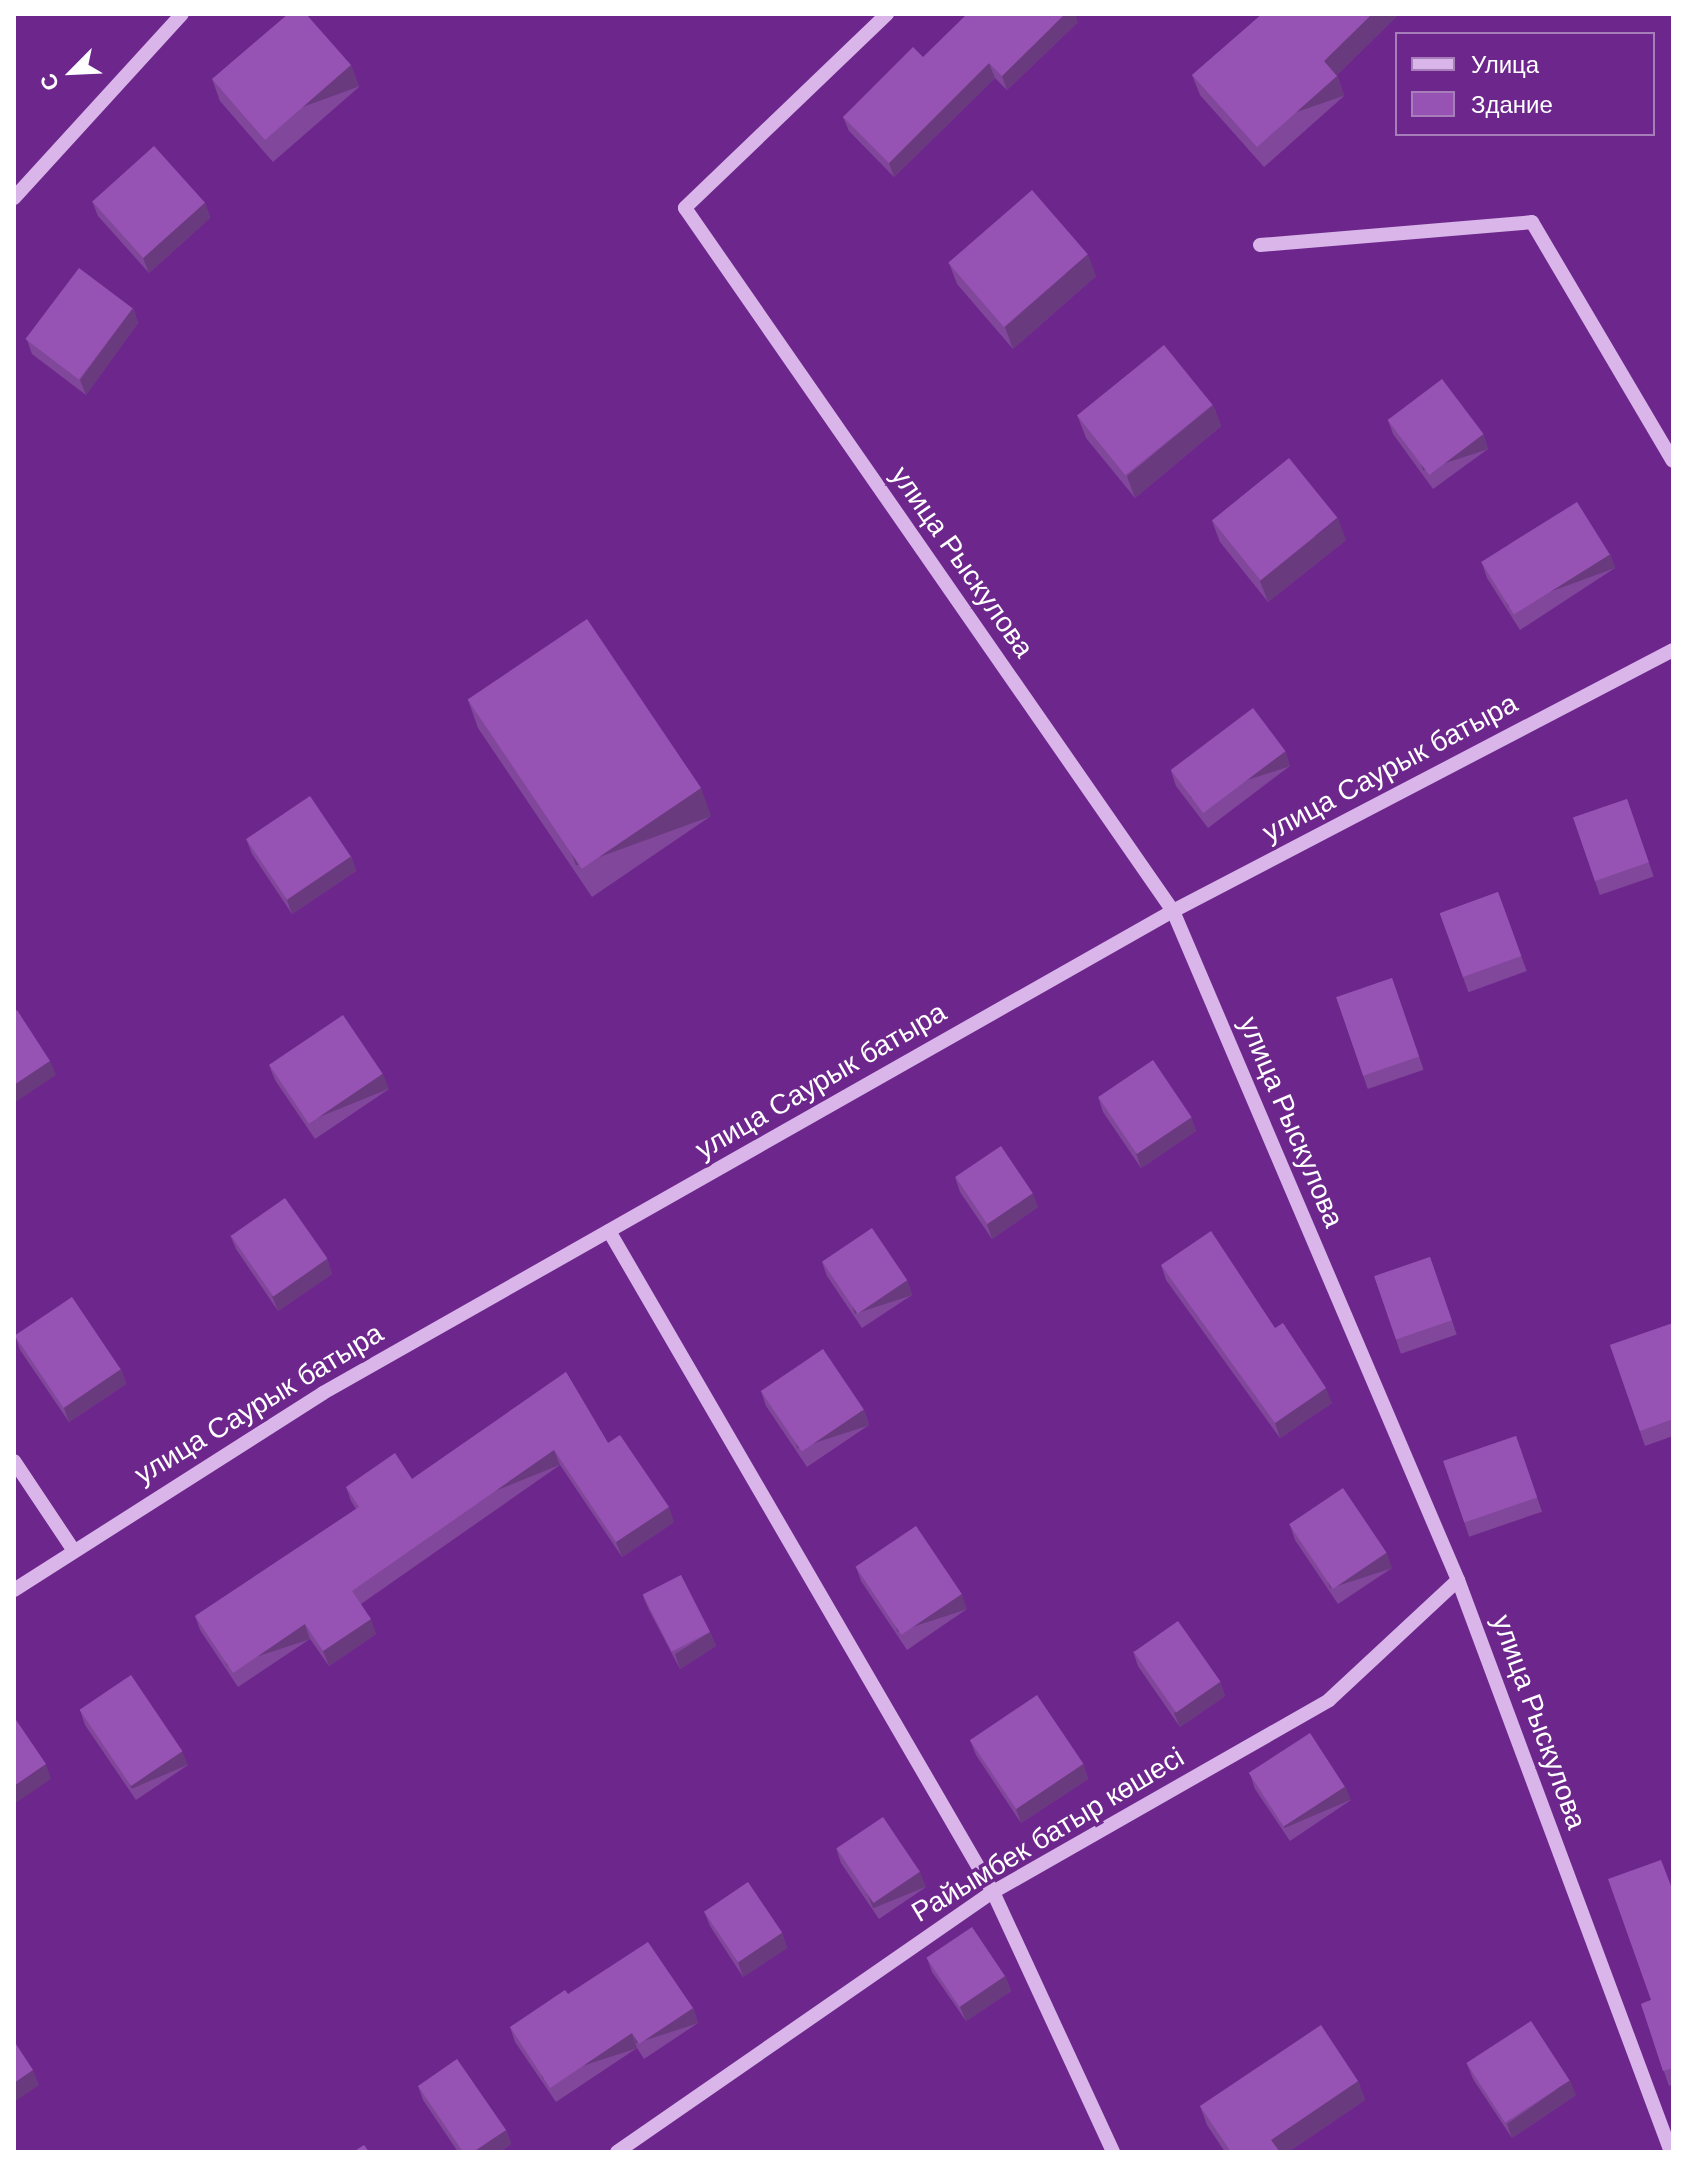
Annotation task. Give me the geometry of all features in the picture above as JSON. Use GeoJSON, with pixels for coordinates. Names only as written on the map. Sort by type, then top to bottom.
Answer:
{"type":"FeatureCollection","features":[{"type":"Feature","properties":{"kind":"street"},"geometry":{"type":"LineString","coordinates":[[14,198],[182,14]]}},
{"type":"Feature","properties":{"kind":"street","name":"улица Рыскулова"},"geometry":{"type":"LineString","coordinates":[[887,14],[685,208],[1173,911],[1458,1580],[1671,2152]]}},
{"type":"Feature","properties":{"kind":"street"},"geometry":{"type":"LineString","coordinates":[[1260,245],[1532,222],[1673,461]]}},
{"type":"Feature","properties":{"kind":"street","name":"улица Саурык батыра"},"geometry":{"type":"LineString","coordinates":[[14,1590],[72,1548],[323,1393],[1173,911],[1673,650]]}},
{"type":"Feature","properties":{"kind":"street"},"geometry":{"type":"LineString","coordinates":[[609,1231],[993,1892],[1113,2152]]}},
{"type":"Feature","properties":{"kind":"street"},"geometry":{"type":"LineString","coordinates":[[14,1461],[72,1548]]}},
{"type":"Feature","properties":{"kind":"street","name":"Райымбек батыр көшесі"},"geometry":{"type":"LineString","coordinates":[[617,2152],[993,1892],[1329,1700],[1458,1580]]}},
{"type":"Feature","properties":{"kind":"building"},"geometry":{"type":"Polygon","coordinates":[[[288,14],[306,14],[351,65],[265,140],[212,79],[288,14]]]}},
{"type":"Feature","properties":{"kind":"building"},"geometry":{"type":"Polygon","coordinates":[[[967,14],[1065,14],[1002,76],[989,63],[889,163],[843,117],[913,47],[923,57],[967,14]]]}},
{"type":"Feature","properties":{"kind":"building"},"geometry":{"type":"Polygon","coordinates":[[[1262,14],[1372,14],[1324,61],[1337,76],[1257,147],[1192,75],[1262,14]]]}},
{"type":"Feature","properties":{"kind":"building"},"geometry":{"type":"Polygon","coordinates":[[[154,146],[205,202],[143,258],[92,202],[154,146]]]}},
{"type":"Feature","properties":{"kind":"building"},"geometry":{"type":"Polygon","coordinates":[[[1032,190],[1088,254],[1004,327],[948,263],[1032,190]]]}},
{"type":"Feature","properties":{"kind":"building"},"geometry":{"type":"Polygon","coordinates":[[[79,268],[133,308],[79,379],[25,339],[79,268]]]}},
{"type":"Feature","properties":{"kind":"building"},"geometry":{"type":"Polygon","coordinates":[[[1164,345],[1212,405],[1125,475],[1077,415],[1164,345]]]}},
{"type":"Feature","properties":{"kind":"building"},"geometry":{"type":"Polygon","coordinates":[[[1442,379],[1484,434],[1429,475],[1388,420],[1442,379]]]}},
{"type":"Feature","properties":{"kind":"building"},"geometry":{"type":"Polygon","coordinates":[[[1289,458],[1337,518],[1261,580],[1212,520],[1289,458]]]}},
{"type":"Feature","properties":{"kind":"building"},"geometry":{"type":"Polygon","coordinates":[[[1577,502],[1610,555],[1514,614],[1481,562],[1577,502]]]}},
{"type":"Feature","properties":{"kind":"building"},"geometry":{"type":"Polygon","coordinates":[[[587,619],[701,788],[582,869],[468,700],[587,619]]]}},
{"type":"Feature","properties":{"kind":"building"},"geometry":{"type":"Polygon","coordinates":[[[1253,708],[1285,751],[1203,813],[1171,770],[1253,708]]]}},
{"type":"Feature","properties":{"kind":"building"},"geometry":{"type":"Polygon","coordinates":[[[310,796],[351,857],[287,900],[246,839],[310,796]]]}},
{"type":"Feature","properties":{"kind":"building"},"geometry":{"type":"Polygon","coordinates":[[[1627,799],[1649,862],[1595,881],[1573,818],[1627,799]]]}},
{"type":"Feature","properties":{"kind":"building"},"geometry":{"type":"Polygon","coordinates":[[[1498,892],[1521,956],[1463,977],[1440,913],[1498,892]]]}},
{"type":"Feature","properties":{"kind":"building"},"geometry":{"type":"Polygon","coordinates":[[[1392,978],[1419,1056],[1363,1076],[1336,997],[1392,978]]]}},
{"type":"Feature","properties":{"kind":"building"},"geometry":{"type":"Polygon","coordinates":[[[17,1010],[50,1061],[14,1085],[14,1012],[17,1010]]]}},
{"type":"Feature","properties":{"kind":"building"},"geometry":{"type":"Polygon","coordinates":[[[343,1015],[383,1074],[309,1124],[269,1065],[343,1015]]]}},
{"type":"Feature","properties":{"kind":"building"},"geometry":{"type":"Polygon","coordinates":[[[1153,1060],[1192,1117],[1137,1154],[1098,1097],[1153,1060]]]}},
{"type":"Feature","properties":{"kind":"building"},"geometry":{"type":"Polygon","coordinates":[[[1001,1146],[1033,1193],[987,1224],[955,1177],[1001,1146]]]}},
{"type":"Feature","properties":{"kind":"building"},"geometry":{"type":"Polygon","coordinates":[[[285,1198],[327,1259],[273,1296],[231,1236],[285,1198]]]}},
{"type":"Feature","properties":{"kind":"building"},"geometry":{"type":"Polygon","coordinates":[[[872,1228],[907,1280],[857,1314],[822,1262],[872,1228]]]}},
{"type":"Feature","properties":{"kind":"building"},"geometry":{"type":"Polygon","coordinates":[[[1211,1231],[1275,1328],[1283,1323],[1326,1388],[1275,1423],[1161,1265],[1211,1231]]]}},
{"type":"Feature","properties":{"kind":"building"},"geometry":{"type":"Polygon","coordinates":[[[1430,1257],[1452,1320],[1396,1340],[1374,1276],[1430,1257]]]}},
{"type":"Feature","properties":{"kind":"building"},"geometry":{"type":"Polygon","coordinates":[[[72,1297],[121,1369],[63,1408],[15,1336],[72,1297]]]}},
{"type":"Feature","properties":{"kind":"building"},"geometry":{"type":"Polygon","coordinates":[[[1673,1323],[1673,1419],[1640,1431],[1610,1345],[1673,1323]]]}},
{"type":"Feature","properties":{"kind":"building"},"geometry":{"type":"Polygon","coordinates":[[[823,1349],[864,1410],[802,1451],[761,1391],[823,1349]]]}},
{"type":"Feature","properties":{"kind":"building"},"geometry":{"type":"Polygon","coordinates":[[[566,1372],[608,1443],[620,1435],[669,1507],[616,1542],[554,1450],[352,1591],[371,1619],[323,1651],[305,1624],[233,1673],[195,1616],[359,1507],[346,1487],[395,1453],[412,1479],[566,1372]]]}},
{"type":"Feature","properties":{"kind":"building"},"geometry":{"type":"Polygon","coordinates":[[[1516,1436],[1537,1497],[1464,1523],[1443,1461],[1516,1436]]]}},
{"type":"Feature","properties":{"kind":"building"},"geometry":{"type":"Polygon","coordinates":[[[1343,1488],[1387,1553],[1333,1589],[1289,1524],[1343,1488]]]}},
{"type":"Feature","properties":{"kind":"building"},"geometry":{"type":"Polygon","coordinates":[[[916,1526],[962,1594],[901,1635],[855,1567],[916,1526]]]}},
{"type":"Feature","properties":{"kind":"building"},"geometry":{"type":"Polygon","coordinates":[[[681,1575],[710,1632],[672,1652],[643,1595],[681,1575]]]}},
{"type":"Feature","properties":{"kind":"building"},"geometry":{"type":"Polygon","coordinates":[[[1178,1621],[1220,1682],[1176,1713],[1134,1652],[1178,1621]]]}},
{"type":"Feature","properties":{"kind":"building"},"geometry":{"type":"Polygon","coordinates":[[[131,1675],[182,1751],[131,1786],[80,1710],[131,1675]]]}},
{"type":"Feature","properties":{"kind":"building"},"geometry":{"type":"Polygon","coordinates":[[[1037,1695],[1083,1764],[1016,1809],[970,1740],[1037,1695]]]}},
{"type":"Feature","properties":{"kind":"building"},"geometry":{"type":"Polygon","coordinates":[[[14,1717],[46,1764],[14,1786],[14,1717]]]}},
{"type":"Feature","properties":{"kind":"building"},"geometry":{"type":"Polygon","coordinates":[[[1310,1733],[1345,1787],[1284,1826],[1249,1773],[1310,1733]]]}},
{"type":"Feature","properties":{"kind":"building"},"geometry":{"type":"Polygon","coordinates":[[[883,1817],[920,1872],[873,1903],[837,1848],[883,1817]]]}},
{"type":"Feature","properties":{"kind":"building"},"geometry":{"type":"Polygon","coordinates":[[[1661,1860],[1673,1891],[1673,2068],[1663,2071],[1641,2004],[1651,2000],[1608,1879],[1661,1860]]]}},
{"type":"Feature","properties":{"kind":"building"},"geometry":{"type":"Polygon","coordinates":[[[748,1882],[782,1933],[738,1962],[704,1912],[748,1882]]]}},
{"type":"Feature","properties":{"kind":"building"},"geometry":{"type":"Polygon","coordinates":[[[972,1927],[1005,1976],[959,2007],[926,1958],[972,1927]]]}},
{"type":"Feature","properties":{"kind":"building"},"geometry":{"type":"Polygon","coordinates":[[[648,1942],[693,2008],[639,2044],[632,2033],[550,2088],[510,2027],[565,1990],[568,1994],[648,1942]]]}},
{"type":"Feature","properties":{"kind":"building"},"geometry":{"type":"Polygon","coordinates":[[[1531,2021],[1570,2081],[1505,2122],[1466,2063],[1531,2021]]]}},
{"type":"Feature","properties":{"kind":"building"},"geometry":{"type":"Polygon","coordinates":[[[1321,2025],[1358,2081],[1271,2140],[1280,2152],[1231,2152],[1200,2106],[1321,2025]]]}},
{"type":"Feature","properties":{"kind":"building"},"geometry":{"type":"Polygon","coordinates":[[[14,2041],[33,2070],[14,2083],[14,2041]]]}},
{"type":"Feature","properties":{"kind":"building"},"geometry":{"type":"Polygon","coordinates":[[[457,2059],[506,2130],[473,2152],[463,2152],[418,2086],[457,2059]]]}},
{"type":"Feature","properties":{"kind":"building"},"geometry":{"type":"Polygon","coordinates":[[[364,2145],[369,2152],[353,2152],[364,2145]]]}}]}
